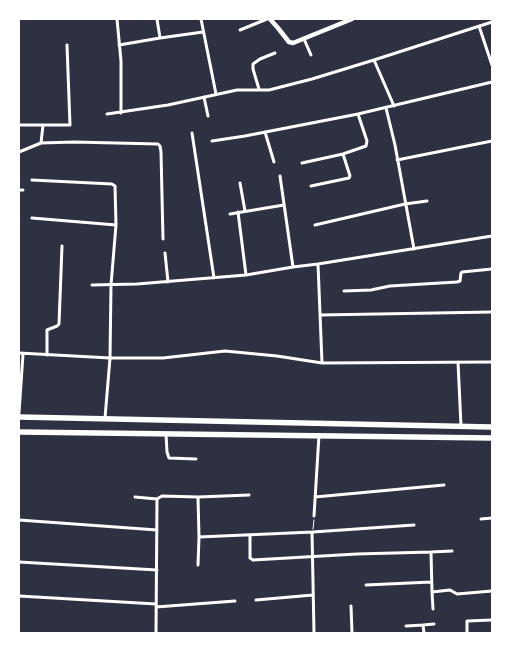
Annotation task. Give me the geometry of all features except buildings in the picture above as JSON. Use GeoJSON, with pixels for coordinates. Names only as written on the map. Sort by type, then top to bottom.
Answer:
{"type":"FeatureCollection","features":[{"type":"Feature","properties":{"kind":"main road"},"geometry":{"type":"LineString","coordinates":[[19,417],[492,427]]}},
{"type":"Feature","properties":{"kind":"main road"},"geometry":{"type":"LineString","coordinates":[[19,432],[492,438]]}},
{"type":"Feature","properties":{"kind":"street"},"geometry":{"type":"LineString","coordinates":[[117,19],[121,113]]}},
{"type":"Feature","properties":{"kind":"street"},"geometry":{"type":"LineString","coordinates":[[157,19],[160,38]]}},
{"type":"Feature","properties":{"kind":"street"},"geometry":{"type":"LineString","coordinates":[[201,19],[216,94]]}},
{"type":"Feature","properties":{"kind":"street"},"geometry":{"type":"LineString","coordinates":[[240,30],[268,19],[289,42],[293,43],[352,19]]}},
{"type":"Feature","properties":{"kind":"street"},"geometry":{"type":"LineString","coordinates":[[107,114],[168,105],[237,90],[269,90],[374,60],[492,22]]}},
{"type":"Feature","properties":{"kind":"street"},"geometry":{"type":"LineString","coordinates":[[479,26],[492,65]]}},
{"type":"Feature","properties":{"kind":"street"},"geometry":{"type":"LineString","coordinates":[[119,45],[204,32]]}},
{"type":"Feature","properties":{"kind":"street"},"geometry":{"type":"LineString","coordinates":[[304,39],[311,55]]}},
{"type":"Feature","properties":{"kind":"street"},"geometry":{"type":"LineString","coordinates":[[19,125],[70,125],[67,45]]}},
{"type":"Feature","properties":{"kind":"street"},"geometry":{"type":"LineString","coordinates":[[259,89],[252,69],[253,64],[275,53]]}},
{"type":"Feature","properties":{"kind":"street"},"geometry":{"type":"LineString","coordinates":[[374,60],[394,106]]}},
{"type":"Feature","properties":{"kind":"street"},"geometry":{"type":"LineString","coordinates":[[212,141],[358,114],[492,82]]}},
{"type":"Feature","properties":{"kind":"street"},"geometry":{"type":"LineString","coordinates":[[204,97],[208,116]]}},
{"type":"Feature","properties":{"kind":"street"},"geometry":{"type":"LineString","coordinates":[[386,108],[395,145],[414,248]]}},
{"type":"Feature","properties":{"kind":"street"},"geometry":{"type":"LineString","coordinates":[[302,163],[343,154],[367,145],[358,114]]}},
{"type":"Feature","properties":{"kind":"street"},"geometry":{"type":"LineString","coordinates":[[41,143],[42,125]]}},
{"type":"Feature","properties":{"kind":"street"},"geometry":{"type":"LineString","coordinates":[[265,132],[274,162]]}},
{"type":"Feature","properties":{"kind":"street"},"geometry":{"type":"LineString","coordinates":[[192,133],[214,278]]}},
{"type":"Feature","properties":{"kind":"street"},"geometry":{"type":"LineString","coordinates":[[397,160],[492,141]]}},
{"type":"Feature","properties":{"kind":"street"},"geometry":{"type":"LineString","coordinates":[[19,152],[41,143],[158,144],[161,152],[163,239]]}},
{"type":"Feature","properties":{"kind":"street"},"geometry":{"type":"LineString","coordinates":[[311,186],[349,178],[343,154]]}},
{"type":"Feature","properties":{"kind":"street"},"geometry":{"type":"LineString","coordinates":[[280,176],[293,267]]}},
{"type":"Feature","properties":{"kind":"street"},"geometry":{"type":"LineString","coordinates":[[32,180],[112,184],[115,186],[116,225],[111,285],[110,358],[105,419]]}},
{"type":"Feature","properties":{"kind":"street"},"geometry":{"type":"LineString","coordinates":[[240,183],[245,211]]}},
{"type":"Feature","properties":{"kind":"street"},"geometry":{"type":"LineString","coordinates":[[315,225],[405,204],[427,201]]}},
{"type":"Feature","properties":{"kind":"street"},"geometry":{"type":"LineString","coordinates":[[230,214],[284,205]]}},
{"type":"Feature","properties":{"kind":"street"},"geometry":{"type":"LineString","coordinates":[[238,212],[246,275]]}},
{"type":"Feature","properties":{"kind":"street"},"geometry":{"type":"LineString","coordinates":[[32,218],[116,225]]}},
{"type":"Feature","properties":{"kind":"street"},"geometry":{"type":"LineString","coordinates":[[92,285],[168,282],[246,275],[492,236]]}},
{"type":"Feature","properties":{"kind":"street"},"geometry":{"type":"LineString","coordinates":[[47,355],[47,330],[58,324],[62,246]]}},
{"type":"Feature","properties":{"kind":"street"},"geometry":{"type":"LineString","coordinates":[[165,253],[168,282]]}},
{"type":"Feature","properties":{"kind":"street"},"geometry":{"type":"LineString","coordinates":[[318,264],[322,363]]}},
{"type":"Feature","properties":{"kind":"street"},"geometry":{"type":"LineString","coordinates":[[344,291],[457,282],[460,280],[462,272],[492,269]]}},
{"type":"Feature","properties":{"kind":"street"},"geometry":{"type":"LineString","coordinates":[[320,315],[492,312]]}},
{"type":"Feature","properties":{"kind":"street"},"geometry":{"type":"LineString","coordinates":[[19,412],[21,354],[110,358],[164,358],[225,351],[322,363],[492,362]]}},
{"type":"Feature","properties":{"kind":"street"},"geometry":{"type":"LineString","coordinates":[[458,362],[462,426]]}},
{"type":"Feature","properties":{"kind":"street"},"geometry":{"type":"LineString","coordinates":[[166,434],[169,458],[196,459]]}},
{"type":"Feature","properties":{"kind":"street"},"geometry":{"type":"LineString","coordinates":[[314,516],[319,435]]}},
{"type":"Feature","properties":{"kind":"street"},"geometry":{"type":"LineString","coordinates":[[315,497],[444,485]]}},
{"type":"Feature","properties":{"kind":"street"},"geometry":{"type":"LineString","coordinates":[[135,497],[157,499],[162,496],[249,495]]}},
{"type":"Feature","properties":{"kind":"street"},"geometry":{"type":"LineString","coordinates":[[198,497],[198,565]]}},
{"type":"Feature","properties":{"kind":"street"},"geometry":{"type":"LineString","coordinates":[[156,633],[157,499]]}},
{"type":"Feature","properties":{"kind":"street"},"geometry":{"type":"LineString","coordinates":[[482,519],[492,518]]}},
{"type":"Feature","properties":{"kind":"street"},"geometry":{"type":"LineString","coordinates":[[19,520],[156,530]]}},
{"type":"Feature","properties":{"kind":"street"},"geometry":{"type":"LineString","coordinates":[[199,537],[414,525]]}},
{"type":"Feature","properties":{"kind":"street"},"geometry":{"type":"LineString","coordinates":[[313,532],[314,633]]}},
{"type":"Feature","properties":{"kind":"street"},"geometry":{"type":"LineString","coordinates":[[250,535],[250,558],[253,560],[452,551]]}},
{"type":"Feature","properties":{"kind":"street"},"geometry":{"type":"LineString","coordinates":[[430,552],[433,609]]}},
{"type":"Feature","properties":{"kind":"street"},"geometry":{"type":"LineString","coordinates":[[19,562],[157,570]]}},
{"type":"Feature","properties":{"kind":"street"},"geometry":{"type":"LineString","coordinates":[[366,585],[431,582]]}},
{"type":"Feature","properties":{"kind":"street"},"geometry":{"type":"LineString","coordinates":[[432,592],[450,590],[457,594],[492,591]]}},
{"type":"Feature","properties":{"kind":"street"},"geometry":{"type":"LineString","coordinates":[[256,600],[313,595]]}},
{"type":"Feature","properties":{"kind":"street"},"geometry":{"type":"LineString","coordinates":[[19,596],[156,605],[235,601]]}},
{"type":"Feature","properties":{"kind":"street"},"geometry":{"type":"LineString","coordinates":[[351,606],[352,633]]}},
{"type":"Feature","properties":{"kind":"street"},"geometry":{"type":"LineString","coordinates":[[468,633],[467,621],[492,620]]}},
{"type":"Feature","properties":{"kind":"street"},"geometry":{"type":"LineString","coordinates":[[406,626],[434,624]]}},
{"type":"Feature","properties":{"kind":"street"},"geometry":{"type":"LineString","coordinates":[[423,625],[424,633]]}},
{"type":"Feature","properties":{"kind":"path"},"geometry":{"type":"LineString","coordinates":[[313,532],[314,516]]}}]}
